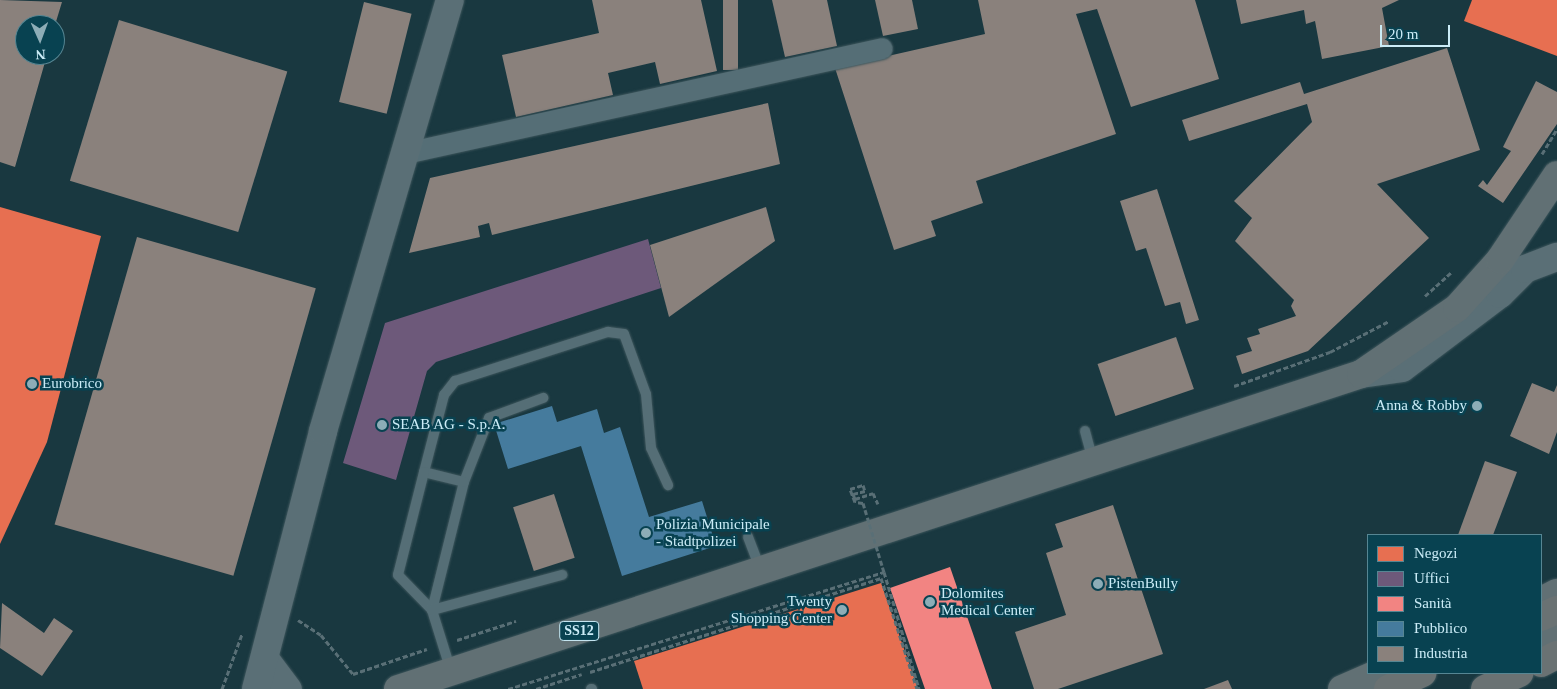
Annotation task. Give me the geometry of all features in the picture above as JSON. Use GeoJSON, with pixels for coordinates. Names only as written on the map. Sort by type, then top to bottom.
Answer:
{"type":"FeatureCollection","features":[{"type":"Feature","properties":{"kind":"highway"},"geometry":{"type":"LineString","coordinates":[[1542,617],[1557,610]]}},
{"type":"Feature","properties":{"kind":"highway"},"geometry":{"type":"LineString","coordinates":[[1542,662],[1557,655]]}},
{"type":"Feature","properties":{"kind":"highway"},"geometry":{"type":"LineString","coordinates":[[1388,689],[1420,674]]}},
{"type":"Feature","properties":{"kind":"highway"},"geometry":{"type":"LineString","coordinates":[[1485,689],[1517,674]]}},
{"type":"Feature","properties":{"kind":"main road"},"geometry":{"type":"LineString","coordinates":[[256,689],[278,614],[316,456],[450,0]]}},
{"type":"Feature","properties":{"kind":"main road"},"geometry":{"type":"LineString","coordinates":[[1361,374],[1456,308],[1500,260],[1557,175]]}},
{"type":"Feature","properties":{"kind":"main road"},"geometry":{"type":"LineString","coordinates":[[761,572],[1094,464],[1361,374],[1402,368],[1500,294],[1525,269],[1557,257]]}},
{"type":"Feature","properties":{"kind":"main road","name":"SS12"},"geometry":{"type":"LineString","coordinates":[[398,689],[761,572]]}},
{"type":"Feature","properties":{"kind":"main road"},"geometry":{"type":"LineString","coordinates":[[1542,601],[1557,594]]}},
{"type":"Feature","properties":{"kind":"main road"},"geometry":{"type":"LineString","coordinates":[[1542,634],[1557,629]]}},
{"type":"Feature","properties":{"kind":"main road"},"geometry":{"type":"LineString","coordinates":[[265,659],[288,689]]}},
{"type":"Feature","properties":{"kind":"main road"},"geometry":{"type":"LineString","coordinates":[[1342,689],[1377,674]]}},
{"type":"Feature","properties":{"kind":"street"},"geometry":{"type":"LineString","coordinates":[[405,153],[882,48]]}},
{"type":"Feature","properties":{"kind":"lane"},"geometry":{"type":"LineString","coordinates":[[451,672],[432,610],[398,575],[444,395],[455,381],[608,332],[624,334],[646,394],[651,448],[668,485]]}},
{"type":"Feature","properties":{"kind":"lane"},"geometry":{"type":"LineString","coordinates":[[432,610],[464,482],[488,418],[543,398]]}},
{"type":"Feature","properties":{"kind":"lane"},"geometry":{"type":"LineString","coordinates":[[1085,430],[1094,464]]}},
{"type":"Feature","properties":{"kind":"lane"},"geometry":{"type":"LineString","coordinates":[[424,472],[464,482]]}},
{"type":"Feature","properties":{"kind":"lane"},"geometry":{"type":"LineString","coordinates":[[748,537],[761,572]]}},
{"type":"Feature","properties":{"kind":"lane"},"geometry":{"type":"LineString","coordinates":[[432,610],[562,576]]}},
{"type":"Feature","properties":{"kind":"path"},"geometry":{"type":"LineString","coordinates":[[1421,301],[1455,270]]}},
{"type":"Feature","properties":{"kind":"path"},"geometry":{"type":"LineString","coordinates":[[1229,388],[1330,352],[1398,316]]}},
{"type":"Feature","properties":{"kind":"path"},"geometry":{"type":"LineString","coordinates":[[878,504],[873,493],[855,499],[853,494],[865,491],[863,486],[850,489],[855,502],[863,503],[918,689]]}},
{"type":"Feature","properties":{"kind":"path"},"geometry":{"type":"LineString","coordinates":[[860,510],[887,501]]}},
{"type":"Feature","properties":{"kind":"path"},"geometry":{"type":"LineString","coordinates":[[884,572],[881,578],[918,689]]}},
{"type":"Feature","properties":{"kind":"path"},"geometry":{"type":"LineString","coordinates":[[508,689],[884,572]]}},
{"type":"Feature","properties":{"kind":"path"},"geometry":{"type":"LineString","coordinates":[[536,689],[881,578]]}},
{"type":"Feature","properties":{"kind":"path"},"geometry":{"type":"LineString","coordinates":[[278,614],[303,621],[321,635],[353,674],[526,618]]}},
{"type":"Feature","properties":{"kind":"path"},"geometry":{"type":"LineString","coordinates":[[222,689],[245,626]]}},
{"type":"Feature","properties":{"kind":"building: Negozi"},"geometry":{"type":"Polygon","coordinates":[[[1472,0],[1557,0],[1557,56],[1464,21],[1472,0]]]}},
{"type":"Feature","properties":{"kind":"building: Negozi","name":"Eurobrico"},"geometry":{"type":"Polygon","coordinates":[[[0,207],[101,236],[47,442],[0,544],[0,207]]]}},
{"type":"Feature","properties":{"kind":"building: Negozi","name":"Twenty Shopping Center"},"geometry":{"type":"Polygon","coordinates":[[[881,583],[918,689],[643,689],[634,661],[881,583]]]}},
{"type":"Feature","properties":{"kind":"building: Uffici"},"geometry":{"type":"Polygon","coordinates":[[[648,239],[661,288],[436,362],[427,371],[396,480],[343,463],[385,323],[648,239]]]}},
{"type":"Feature","properties":{"kind":"building: Sanità"},"geometry":{"type":"Polygon","coordinates":[[[950,567],[992,689],[925,689],[890,588],[950,567]]]}},
{"type":"Feature","properties":{"kind":"building: Pubblico"},"geometry":{"type":"Polygon","coordinates":[[[552,406],[557,422],[597,409],[604,433],[620,427],[649,517],[702,501],[716,546],[622,576],[581,446],[508,469],[494,424],[552,406]]]}},
{"type":"Feature","properties":{"kind":"building: Industria"},"geometry":{"type":"Polygon","coordinates":[[[0,0],[62,2],[58,15],[15,15],[15,65],[44,65],[15,167],[0,162],[0,0]]]}},
{"type":"Feature","properties":{"kind":"building: Industria"},"geometry":{"type":"Polygon","coordinates":[[[592,0],[701,0],[717,71],[660,84],[655,62],[608,73],[613,95],[516,117],[502,55],[599,33],[592,0]]]}},
{"type":"Feature","properties":{"kind":"building: Industria"},"geometry":{"type":"Polygon","coordinates":[[[723,0],[738,0],[738,70],[723,70],[723,0]]]}},
{"type":"Feature","properties":{"kind":"building: Industria"},"geometry":{"type":"Polygon","coordinates":[[[772,0],[827,0],[837,46],[785,57],[772,0]]]}},
{"type":"Feature","properties":{"kind":"building: Industria"},"geometry":{"type":"Polygon","coordinates":[[[875,0],[912,0],[918,29],[883,36],[875,0]]]}},
{"type":"Feature","properties":{"kind":"building: Industria"},"geometry":{"type":"Polygon","coordinates":[[[978,0],[1195,0],[1219,79],[1131,107],[1097,9],[1076,14],[1116,134],[976,181],[983,203],[931,221],[936,236],[894,250],[835,68],[985,34],[978,0]]]}},
{"type":"Feature","properties":{"kind":"building: Industria"},"geometry":{"type":"Polygon","coordinates":[[[1236,0],[1399,0],[1382,8],[1389,46],[1322,59],[1315,21],[1306,24],[1304,10],[1241,24],[1236,0]]]}},
{"type":"Feature","properties":{"kind":"building: Industria"},"geometry":{"type":"Polygon","coordinates":[[[364,2],[412,14],[387,114],[339,102],[364,2]]]}},
{"type":"Feature","properties":{"kind":"building: Industria"},"geometry":{"type":"Polygon","coordinates":[[[119,20],[287,71],[238,232],[70,181],[119,20]]]}},
{"type":"Feature","properties":{"kind":"building: Industria"},"geometry":{"type":"Polygon","coordinates":[[[1447,48],[1480,150],[1377,184],[1429,238],[1308,351],[1242,374],[1236,356],[1252,351],[1247,338],[1260,334],[1258,329],[1296,316],[1291,306],[1294,300],[1235,241],[1252,218],[1234,201],[1312,122],[1307,104],[1189,141],[1182,120],[1300,82],[1304,94],[1447,48]]]}},
{"type":"Feature","properties":{"kind":"building: Industria"},"geometry":{"type":"Polygon","coordinates":[[[1536,81],[1557,92],[1557,124],[1503,203],[1478,186],[1483,180],[1487,185],[1511,151],[1503,147],[1536,81]]]}},
{"type":"Feature","properties":{"kind":"building: Industria"},"geometry":{"type":"Polygon","coordinates":[[[768,103],[780,164],[492,235],[489,223],[478,226],[480,237],[409,253],[430,178],[768,103]]]}},
{"type":"Feature","properties":{"kind":"building: Industria"},"geometry":{"type":"Polygon","coordinates":[[[1157,189],[1199,320],[1186,324],[1180,302],[1165,306],[1146,248],[1136,251],[1120,201],[1157,189]]]}},
{"type":"Feature","properties":{"kind":"building: Industria"},"geometry":{"type":"Polygon","coordinates":[[[766,207],[775,241],[669,317],[650,245],[766,207]]]}},
{"type":"Feature","properties":{"kind":"building: Industria"},"geometry":{"type":"Polygon","coordinates":[[[137,237],[316,288],[233,576],[55,524],[137,237]]]}},
{"type":"Feature","properties":{"kind":"building: Industria"},"geometry":{"type":"Polygon","coordinates":[[[1176,337],[1194,389],[1115,416],[1098,364],[1176,337]]]}},
{"type":"Feature","properties":{"kind":"building: Industria"},"geometry":{"type":"Polygon","coordinates":[[[1532,383],[1554,392],[1557,385],[1557,432],[1549,454],[1510,436],[1532,383]]]}},
{"type":"Feature","properties":{"kind":"building: Industria"},"geometry":{"type":"Polygon","coordinates":[[[1485,461],[1517,472],[1493,534],[1458,534],[1485,461]]]}},
{"type":"Feature","properties":{"kind":"building: Industria"},"geometry":{"type":"Polygon","coordinates":[[[554,494],[575,558],[534,571],[513,507],[554,494]]]}},
{"type":"Feature","properties":{"kind":"building: Industria","name":"PistenBully"},"geometry":{"type":"Polygon","coordinates":[[[1113,505],[1163,654],[1058,689],[1034,689],[1015,632],[1066,615],[1046,553],[1063,547],[1055,524],[1113,505]]]}},
{"type":"Feature","properties":{"kind":"building: Industria"},"geometry":{"type":"Polygon","coordinates":[[[2,603],[44,633],[54,618],[73,631],[42,676],[0,648],[2,603]]]}},
{"type":"Feature","properties":{"kind":"building: Industria"},"geometry":{"type":"Polygon","coordinates":[[[1228,680],[1232,689],[1204,689],[1228,680]]]}},
{"type":"Feature","properties":{"kind":"place","name":"Eurobrico"},"geometry":{"type":"Point","coordinates":[32,384]}},
{"type":"Feature","properties":{"kind":"place","name":"Anna & Robby"},"geometry":{"type":"Point","coordinates":[1477,406]}},
{"type":"Feature","properties":{"kind":"place","name":"SEAB AG - S.p.A."},"geometry":{"type":"Point","coordinates":[382,425]}},
{"type":"Feature","properties":{"kind":"place","name":"Polizia Municipale - Stadtpolizei"},"geometry":{"type":"Point","coordinates":[646,533]}},
{"type":"Feature","properties":{"kind":"place","name":"PistenBully"},"geometry":{"type":"Point","coordinates":[1098,584]}},
{"type":"Feature","properties":{"kind":"place","name":"Dolomites Medical Center"},"geometry":{"type":"Point","coordinates":[930,602]}},
{"type":"Feature","properties":{"kind":"place","name":"Twenty Shopping Center"},"geometry":{"type":"Point","coordinates":[842,610]}}]}
